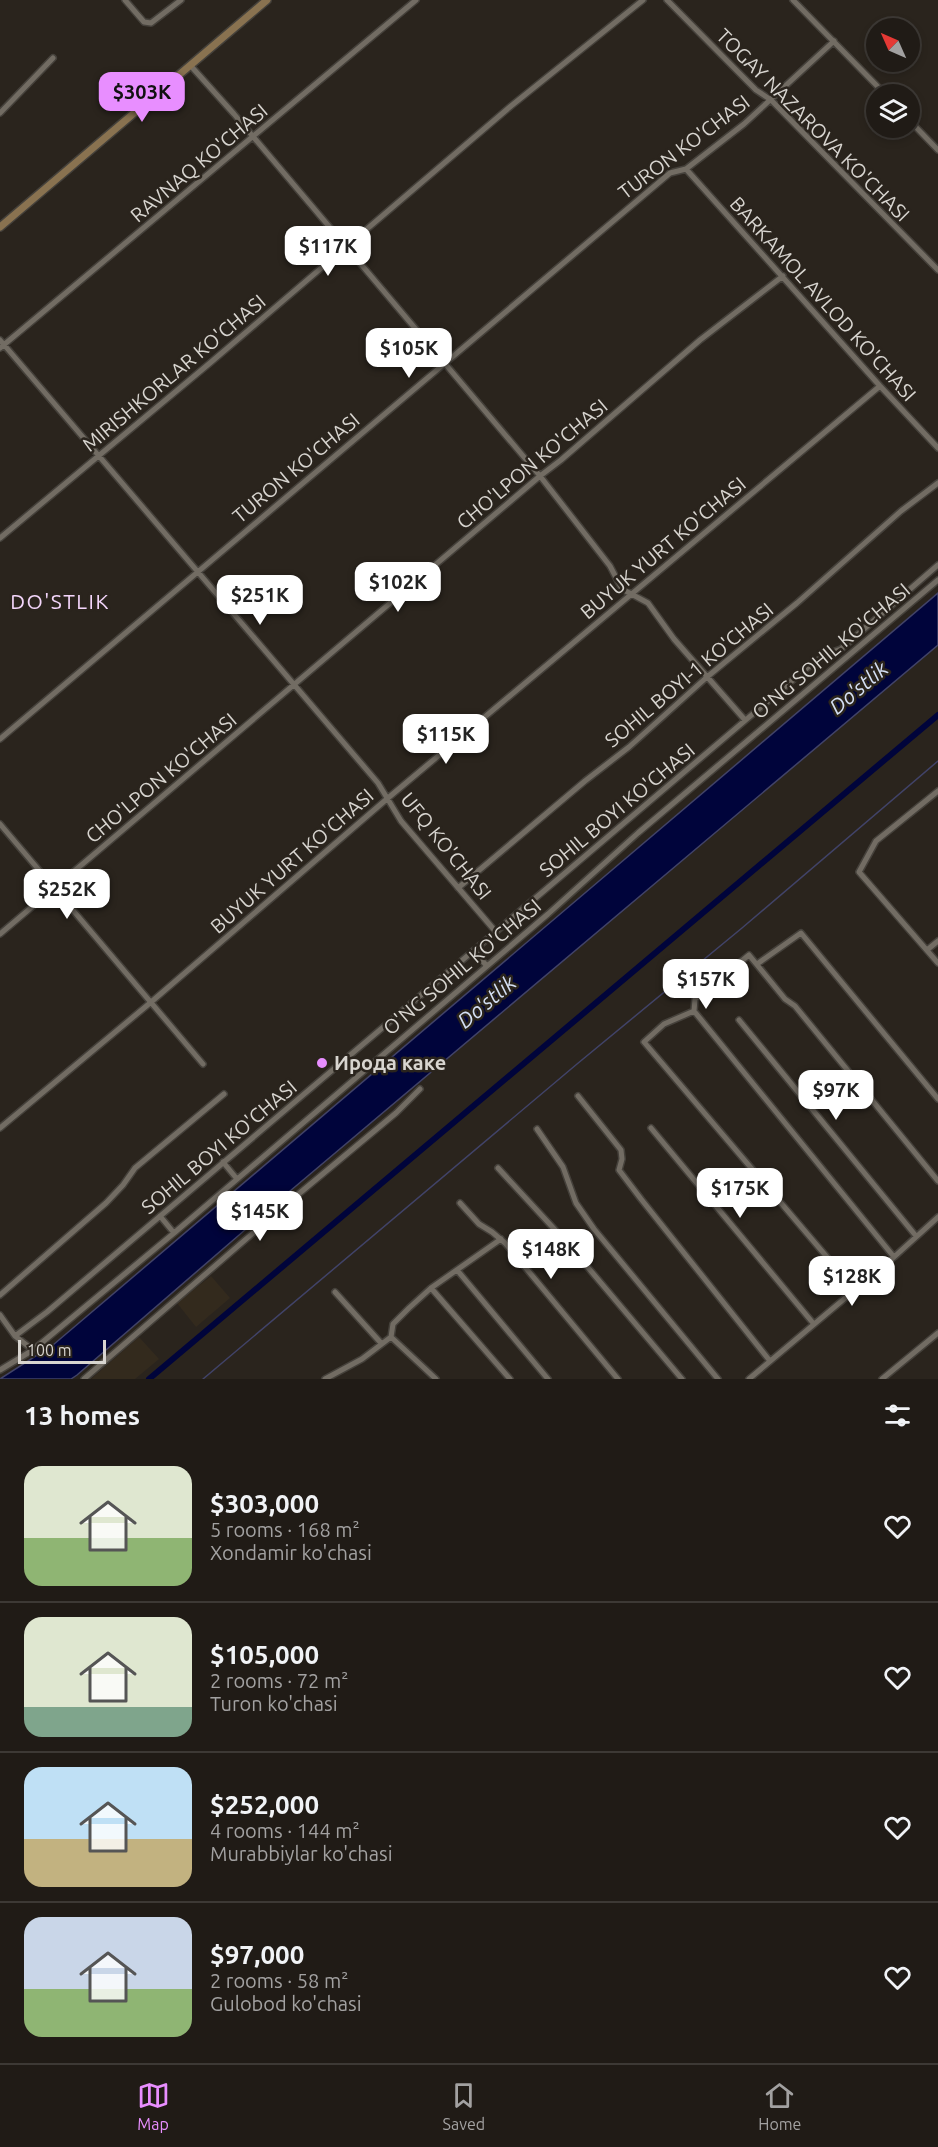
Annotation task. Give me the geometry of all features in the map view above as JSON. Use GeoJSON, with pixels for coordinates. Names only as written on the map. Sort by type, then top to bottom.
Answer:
{"type":"FeatureCollection","features":[{"type":"Feature","properties":{"kind":"main road"},"geometry":{"type":"LineString","coordinates":[[0,227],[267,0]]}},
{"type":"Feature","properties":{"kind":"street"},"geometry":{"type":"LineString","coordinates":[[125,0],[144,22],[152,23],[181,0]]}},
{"type":"Feature","properties":{"kind":"street","name":"RAVNAQ KO'CHASI"},"geometry":{"type":"LineString","coordinates":[[1,344],[253,138],[416,0]]}},
{"type":"Feature","properties":{"kind":"street","name":"MIRISHKORLAR KO'CHASI"},"geometry":{"type":"LineString","coordinates":[[0,538],[346,248],[511,106],[643,0]]}},
{"type":"Feature","properties":{"kind":"street","name":"TOGAY NAZAROVA KO'CHASI"},"geometry":{"type":"LineString","coordinates":[[667,0],[756,90],[771,99],[938,270]]}},
{"type":"Feature","properties":{"kind":"street"},"geometry":{"type":"LineString","coordinates":[[793,0],[875,84]]}},
{"type":"Feature","properties":{"kind":"street","name":"TURON KO'CHASI"},"geometry":{"type":"LineString","coordinates":[[0,739],[199,572],[216,554],[670,173],[686,169],[744,124],[834,41]]}},
{"type":"Feature","properties":{"kind":"street"},"geometry":{"type":"LineString","coordinates":[[0,113],[53,58]]}},
{"type":"Feature","properties":{"kind":"street"},"geometry":{"type":"LineString","coordinates":[[190,65],[540,476],[610,566],[622,589],[648,603],[674,639],[745,720]]}},
{"type":"Feature","properties":{"kind":"street"},"geometry":{"type":"LineString","coordinates":[[920,131],[938,150]]}},
{"type":"Feature","properties":{"kind":"street","name":"BARKAMOL AVLOD KO'CHASI"},"geometry":{"type":"LineString","coordinates":[[686,169],[938,448]]}},
{"type":"Feature","properties":{"kind":"street","name":"CHO'LPON KO'CHASI"},"geometry":{"type":"LineString","coordinates":[[0,933],[700,340],[783,276]]}},
{"type":"Feature","properties":{"kind":"street","name":"UFQ KO'CHASI"},"geometry":{"type":"LineString","coordinates":[[1,344],[378,783],[400,821],[496,932]]}},
{"type":"Feature","properties":{"kind":"street","name":"BUYUK YURT KO'CHASI"},"geometry":{"type":"LineString","coordinates":[[0,1128],[150,1003],[388,798],[880,386]]}},
{"type":"Feature","properties":{"kind":"street","name":"SOHIL BOYI-1 KO'CHASI"},"geometry":{"type":"LineString","coordinates":[[458,888],[629,747],[707,676],[797,603],[901,511],[938,483]]}},
{"type":"Feature","properties":{"kind":"street","name":"SOHIL BOYI KO'CHASI"},"geometry":{"type":"LineString","coordinates":[[15,1336],[47,1312],[807,668],[827,654],[841,649],[938,565]]}},
{"type":"Feature","properties":{"kind":"street","name":"O'NG SOHIL KO'CHASI"},"geometry":{"type":"LineString","coordinates":[[0,1370],[33,1350],[174,1233],[548,914],[638,833],[938,580]]}},
{"type":"Feature","properties":{"kind":"street"},"geometry":{"type":"LineString","coordinates":[[938,791],[876,841],[859,872],[938,963]]}},
{"type":"Feature","properties":{"kind":"street"},"geometry":{"type":"LineString","coordinates":[[0,824],[203,1064]]}},
{"type":"Feature","properties":{"kind":"street"},"geometry":{"type":"LineString","coordinates":[[757,964],[801,933],[938,1099]]}},
{"type":"Feature","properties":{"kind":"street"},"geometry":{"type":"LineString","coordinates":[[927,950],[938,941]]}},
{"type":"Feature","properties":{"kind":"street"},"geometry":{"type":"LineString","coordinates":[[474,951],[486,965]]}},
{"type":"Feature","properties":{"kind":"street"},"geometry":{"type":"LineString","coordinates":[[894,1257],[694,1011],[695,999],[748,955],[785,999],[802,1015],[938,1181]]}},
{"type":"Feature","properties":{"kind":"street"},"geometry":{"type":"LineString","coordinates":[[694,1011],[664,1024],[644,1042],[855,1290]]}},
{"type":"Feature","properties":{"kind":"street"},"geometry":{"type":"LineString","coordinates":[[739,1020],[916,1236]]}},
{"type":"Feature","properties":{"kind":"street"},"geometry":{"type":"LineString","coordinates":[[84,1379],[396,1113],[420,1089]]}},
{"type":"Feature","properties":{"kind":"street"},"geometry":{"type":"LineString","coordinates":[[0,1295],[106,1203],[135,1168],[224,1094]]}},
{"type":"Feature","properties":{"kind":"street"},"geometry":{"type":"LineString","coordinates":[[578,1096],[621,1150],[622,1159],[619,1170],[640,1200],[770,1361]]}},
{"type":"Feature","properties":{"kind":"street"},"geometry":{"type":"LineString","coordinates":[[651,1128],[813,1323]]}},
{"type":"Feature","properties":{"kind":"street"},"geometry":{"type":"LineString","coordinates":[[537,1130],[563,1167],[576,1203],[594,1230],[718,1379]]}},
{"type":"Feature","properties":{"kind":"street"},"geometry":{"type":"LineString","coordinates":[[223,1162],[237,1179]]}},
{"type":"Feature","properties":{"kind":"street"},"geometry":{"type":"LineString","coordinates":[[498,1168],[569,1245],[682,1379]]}},
{"type":"Feature","properties":{"kind":"street"},"geometry":{"type":"LineString","coordinates":[[460,1203],[479,1224],[501,1239],[618,1379]]}},
{"type":"Feature","properties":{"kind":"street"},"geometry":{"type":"LineString","coordinates":[[160,1216],[174,1233]]}},
{"type":"Feature","properties":{"kind":"street"},"geometry":{"type":"LineString","coordinates":[[749,1379],[938,1217]]}},
{"type":"Feature","properties":{"kind":"street"},"geometry":{"type":"LineString","coordinates":[[391,1337],[393,1324],[431,1288],[501,1239]]}},
{"type":"Feature","properties":{"kind":"street"},"geometry":{"type":"LineString","coordinates":[[457,1270],[548,1379]]}},
{"type":"Feature","properties":{"kind":"street"},"geometry":{"type":"LineString","coordinates":[[431,1288],[510,1379]]}},
{"type":"Feature","properties":{"kind":"street"},"geometry":{"type":"LineString","coordinates":[[335,1292],[381,1342]]}},
{"type":"Feature","properties":{"kind":"street"},"geometry":{"type":"LineString","coordinates":[[0,1315],[15,1336],[33,1350]]}},
{"type":"Feature","properties":{"kind":"street"},"geometry":{"type":"LineString","coordinates":[[883,1379],[938,1333]]}},
{"type":"Feature","properties":{"kind":"street"},"geometry":{"type":"LineString","coordinates":[[325,1379],[362,1359],[381,1342],[391,1337]]}},
{"type":"Feature","properties":{"kind":"street"},"geometry":{"type":"LineString","coordinates":[[391,1337],[432,1378]]}},
{"type":"Feature","properties":{"kind":"shaded area"},"geometry":{"type":"Polygon","coordinates":[[[211,1276],[230,1298],[196,1327],[177,1303],[211,1276]]]}},
{"type":"Feature","properties":{"kind":"shaded area"},"geometry":{"type":"Polygon","coordinates":[[[139,1337],[159,1359],[135,1379],[91,1379],[139,1337]]]}},
{"type":"Feature","properties":{"kind":"water","name":"Do'stlik"},"geometry":{"type":"Polygon","coordinates":[[[938,593],[938,645],[290,1191],[77,1375],[71,1379],[0,1379],[53,1345],[938,593]]]}},
{"type":"Feature","properties":{"kind":"waterway"},"geometry":{"type":"LineString","coordinates":[[149,1379],[938,715]]}},
{"type":"Feature","properties":{"kind":"waterway"},"geometry":{"type":"LineString","coordinates":[[203,1379],[938,761]]}},
{"type":"Feature","properties":{"kind":"place","name":"Ирода каке"},"geometry":{"type":"Point","coordinates":[322,1063]}},
{"type":"Feature","properties":{"kind":"district","name":"DO'STLIK"},"geometry":{"type":"Point","coordinates":[60,602]}}]}
